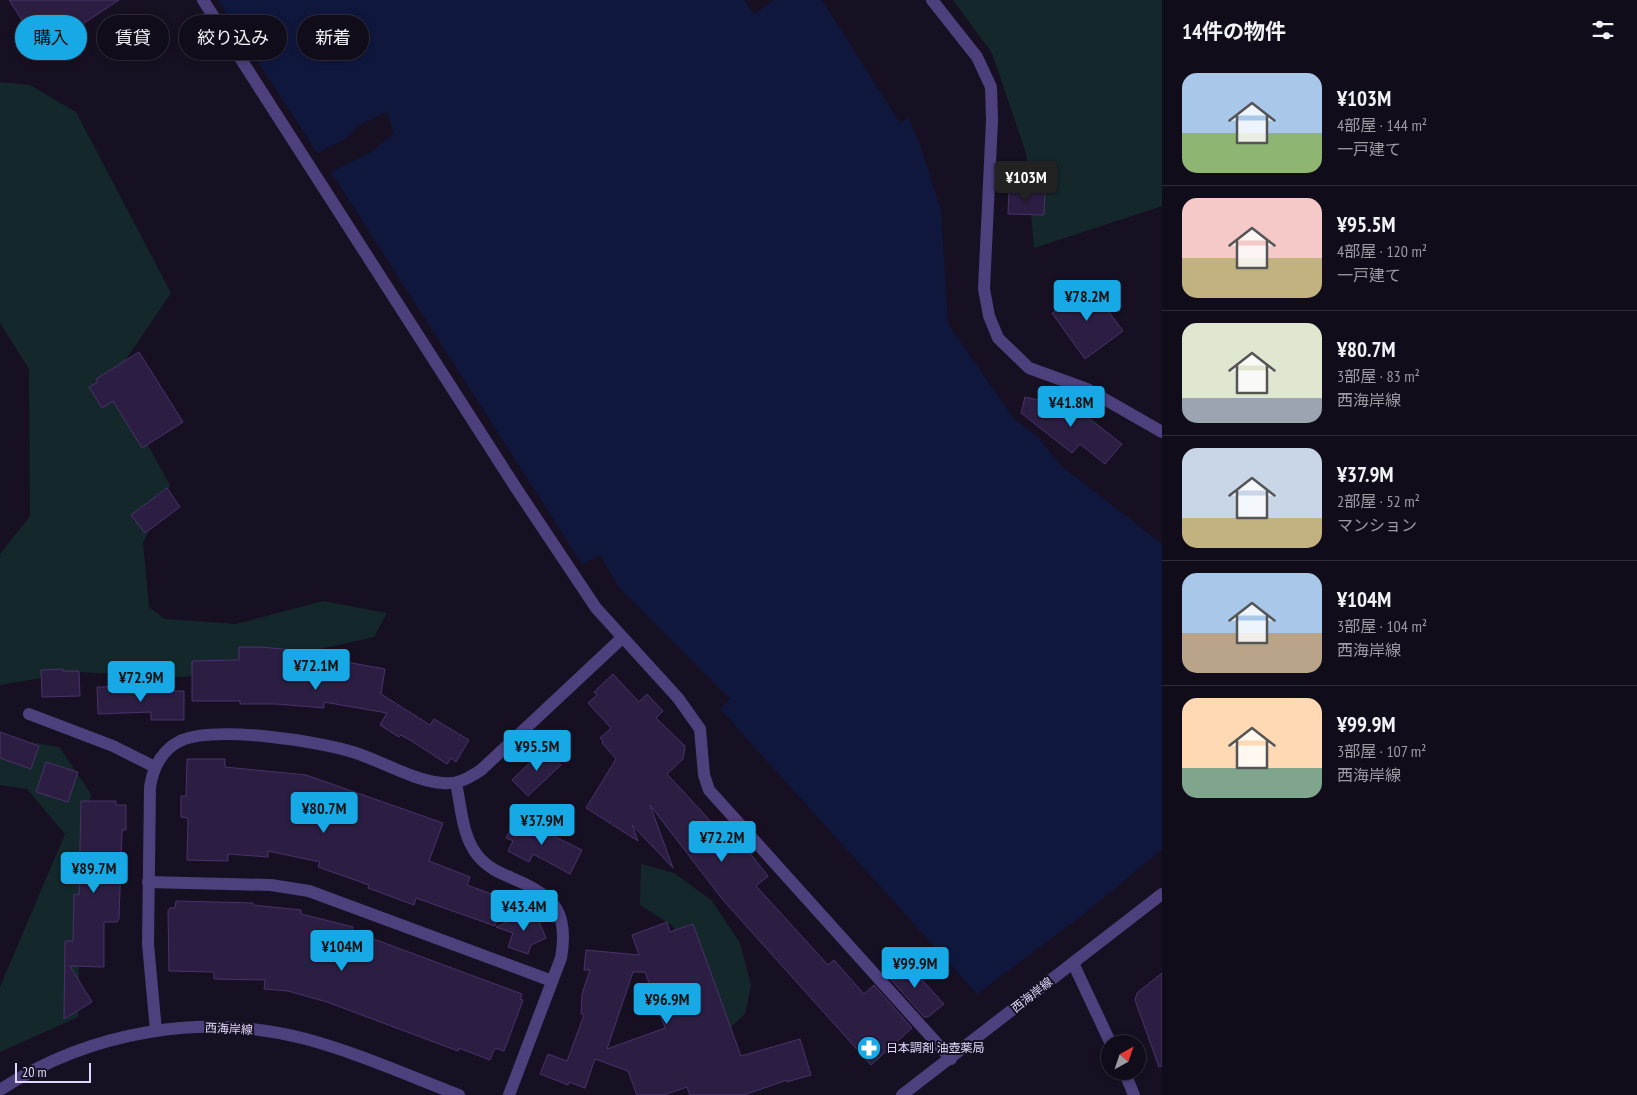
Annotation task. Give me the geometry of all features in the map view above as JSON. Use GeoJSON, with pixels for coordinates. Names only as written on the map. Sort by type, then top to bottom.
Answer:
{"type":"FeatureCollection","features":[{"type":"Feature","properties":{"kind":"street"},"geometry":{"type":"LineString","coordinates":[[203,0],[516,488],[596,608],[678,698],[700,729],[704,775],[709,790],[951,1059]]}},
{"type":"Feature","properties":{"kind":"street"},"geometry":{"type":"LineString","coordinates":[[932,0],[977,57],[990,87],[992,120],[984,289],[989,316],[998,338],[1029,368],[1086,389],[1162,432]]}},
{"type":"Feature","properties":{"kind":"street"},"geometry":{"type":"LineString","coordinates":[[156,1030],[149,969],[150,787],[155,767],[174,745],[192,738],[205,736],[274,737],[320,742],[356,752],[434,782],[456,783],[481,770],[622,638]]}},
{"type":"Feature","properties":{"kind":"street"},"geometry":{"type":"LineString","coordinates":[[29,714],[113,746],[155,767]]}},
{"type":"Feature","properties":{"kind":"street"},"geometry":{"type":"LineString","coordinates":[[456,783],[469,840],[477,855],[492,868],[538,890],[549,899],[558,911],[565,937],[561,958],[509,1095]]}},
{"type":"Feature","properties":{"kind":"street"},"geometry":{"type":"LineString","coordinates":[[148,882],[271,885],[309,891],[552,981]]}},
{"type":"Feature","properties":{"kind":"street","name":"西海岸線"},"geometry":{"type":"LineString","coordinates":[[902,1095],[1162,894]]}},
{"type":"Feature","properties":{"kind":"street"},"geometry":{"type":"LineString","coordinates":[[1073,963],[1107,1035]]}},
{"type":"Feature","properties":{"kind":"street","name":"西海岸線"},"geometry":{"type":"LineString","coordinates":[[0,1090],[35,1070],[85,1048],[118,1038],[156,1030],[215,1026],[283,1034],[339,1049],[459,1095]]}},
{"type":"Feature","properties":{"kind":"street"},"geometry":{"type":"LineString","coordinates":[[1128,1080],[1134,1095]]}},
{"type":"Feature","properties":{"kind":"green space"},"geometry":{"type":"Polygon","coordinates":[[[953,0],[1162,0],[1162,206],[1034,248],[1026,153],[992,53],[953,0]]]}},
{"type":"Feature","properties":{"kind":"green space"},"geometry":{"type":"Polygon","coordinates":[[[0,82],[30,85],[76,112],[171,293],[112,380],[170,485],[143,543],[149,607],[165,619],[236,624],[323,601],[387,613],[374,637],[315,650],[245,670],[182,677],[77,672],[0,685],[0,554],[30,516],[29,369],[0,323],[0,82]]]}},
{"type":"Feature","properties":{"kind":"green space"},"geometry":{"type":"Polygon","coordinates":[[[0,737],[59,747],[91,794],[81,863],[78,1017],[0,1052],[0,987],[65,834],[27,789],[0,785],[0,737]]]}},
{"type":"Feature","properties":{"kind":"green space"},"geometry":{"type":"Polygon","coordinates":[[[641,864],[674,873],[711,900],[740,943],[751,985],[745,1014],[722,1035],[693,999],[673,926],[640,905],[641,864]]]}},
{"type":"Feature","properties":{"kind":"water"},"geometry":{"type":"Polygon","coordinates":[[[218,0],[744,0],[754,14],[774,0],[822,0],[900,123],[908,118],[922,150],[941,211],[948,324],[1014,419],[1038,437],[1059,464],[1162,544],[1162,849],[1084,914],[977,994],[720,709],[730,699],[618,586],[600,555],[582,564],[331,172],[371,152],[394,133],[387,112],[361,124],[344,140],[317,153],[257,60],[287,60],[287,15],[228,15],[218,0]]]}},
{"type":"Feature","properties":{"kind":"building"},"geometry":{"type":"Polygon","coordinates":[[[9,0],[119,0],[87,21],[87,15],[19,15],[9,0]]]}},
{"type":"Feature","properties":{"kind":"building"},"geometry":{"type":"Polygon","coordinates":[[[1009,190],[1045,192],[1044,215],[1008,214],[1009,190]]]}},
{"type":"Feature","properties":{"kind":"building"},"geometry":{"type":"Polygon","coordinates":[[[1090,286],[1123,331],[1085,359],[1052,313],[1090,286]]]}},
{"type":"Feature","properties":{"kind":"building"},"geometry":{"type":"Polygon","coordinates":[[[139,352],[183,422],[142,448],[113,401],[102,408],[89,387],[98,382],[96,379],[139,352]]]}},
{"type":"Feature","properties":{"kind":"building"},"geometry":{"type":"Polygon","coordinates":[[[1025,397],[1077,409],[1122,444],[1105,464],[1080,444],[1072,453],[1021,413],[1025,397]]]}},
{"type":"Feature","properties":{"kind":"building"},"geometry":{"type":"Polygon","coordinates":[[[167,488],[180,507],[145,533],[131,515],[167,488]]]}},
{"type":"Feature","properties":{"kind":"building"},"geometry":{"type":"Polygon","coordinates":[[[239,647],[261,647],[324,653],[324,658],[385,669],[381,694],[430,725],[434,719],[469,740],[456,762],[451,758],[447,764],[410,740],[401,735],[399,737],[380,725],[387,713],[324,702],[324,708],[276,704],[240,704],[240,701],[192,701],[192,661],[239,660],[239,647]]]}},
{"type":"Feature","properties":{"kind":"building"},"geometry":{"type":"Polygon","coordinates":[[[63,669],[63,671],[79,671],[80,696],[42,697],[41,670],[63,669]]]}},
{"type":"Feature","properties":{"kind":"building"},"geometry":{"type":"Polygon","coordinates":[[[613,674],[639,702],[647,694],[663,711],[656,718],[685,746],[683,759],[667,774],[716,827],[735,836],[741,842],[768,876],[756,886],[828,965],[834,960],[864,994],[874,985],[912,1028],[871,1065],[723,900],[650,805],[673,868],[632,825],[638,841],[586,808],[616,759],[600,738],[611,728],[588,703],[597,695],[594,692],[613,674]]]}},
{"type":"Feature","properties":{"kind":"building"},"geometry":{"type":"Polygon","coordinates":[[[133,686],[133,691],[184,691],[184,720],[151,720],[151,712],[98,714],[97,687],[133,686]]]}},
{"type":"Feature","properties":{"kind":"building"},"geometry":{"type":"Polygon","coordinates":[[[0,732],[39,746],[31,769],[0,758],[0,732]]]}},
{"type":"Feature","properties":{"kind":"building"},"geometry":{"type":"Polygon","coordinates":[[[545,748],[561,765],[528,796],[512,780],[545,748]]]}},
{"type":"Feature","properties":{"kind":"building"},"geometry":{"type":"Polygon","coordinates":[[[187,759],[225,759],[225,767],[306,775],[443,823],[429,861],[470,877],[467,885],[505,899],[495,926],[416,898],[414,905],[368,888],[369,885],[318,867],[320,862],[268,851],[268,857],[228,854],[228,861],[187,860],[188,818],[181,817],[181,796],[186,796],[187,759]]]}},
{"type":"Feature","properties":{"kind":"building"},"geometry":{"type":"Polygon","coordinates":[[[46,762],[78,772],[68,802],[36,792],[46,762]]]}},
{"type":"Feature","properties":{"kind":"building"},"geometry":{"type":"Polygon","coordinates":[[[81,801],[116,801],[116,805],[126,805],[126,830],[122,830],[119,919],[117,922],[104,922],[104,967],[70,966],[92,1002],[64,1019],[65,941],[73,941],[74,894],[79,895],[81,801]]]}},
{"type":"Feature","properties":{"kind":"building"},"geometry":{"type":"Polygon","coordinates":[[[517,818],[582,850],[570,874],[533,854],[529,862],[508,851],[513,841],[506,838],[517,818]]]}},
{"type":"Feature","properties":{"kind":"building"},"geometry":{"type":"Polygon","coordinates":[[[176,901],[253,903],[253,905],[301,910],[301,914],[353,927],[352,931],[522,994],[520,999],[523,1000],[504,1051],[495,1048],[490,1060],[459,1048],[458,1051],[327,1002],[288,991],[264,989],[265,980],[214,979],[214,972],[169,971],[168,911],[170,908],[175,908],[176,901]]]}},
{"type":"Feature","properties":{"kind":"building"},"geometry":{"type":"Polygon","coordinates":[[[534,910],[546,938],[531,945],[528,954],[508,947],[513,933],[496,927],[534,910]]]}},
{"type":"Feature","properties":{"kind":"building"},"geometry":{"type":"Polygon","coordinates":[[[667,922],[670,932],[693,924],[741,1056],[800,1039],[811,1075],[787,1082],[787,1080],[744,1095],[690,1095],[687,1087],[664,1095],[637,1095],[628,1071],[595,1059],[585,1088],[569,1082],[568,1085],[540,1074],[548,1054],[567,1061],[584,1015],[581,1014],[582,994],[590,970],[584,970],[586,950],[639,955],[632,935],[667,922]],[[633,972],[607,1049],[665,1028],[645,972],[633,972]]]}},
{"type":"Feature","properties":{"kind":"building"},"geometry":{"type":"Polygon","coordinates":[[[903,959],[944,1004],[928,1017],[924,1017],[886,974],[903,959]]]}},
{"type":"Feature","properties":{"kind":"building"},"geometry":{"type":"Polygon","coordinates":[[[1162,973],[1162,1066],[1159,1067],[1135,1000],[1137,993],[1162,973]]]}},
{"type":"Feature","properties":{"kind":"place","name":"日本調剤 油壺薬局"},"geometry":{"type":"Point","coordinates":[869,1048]}}]}
